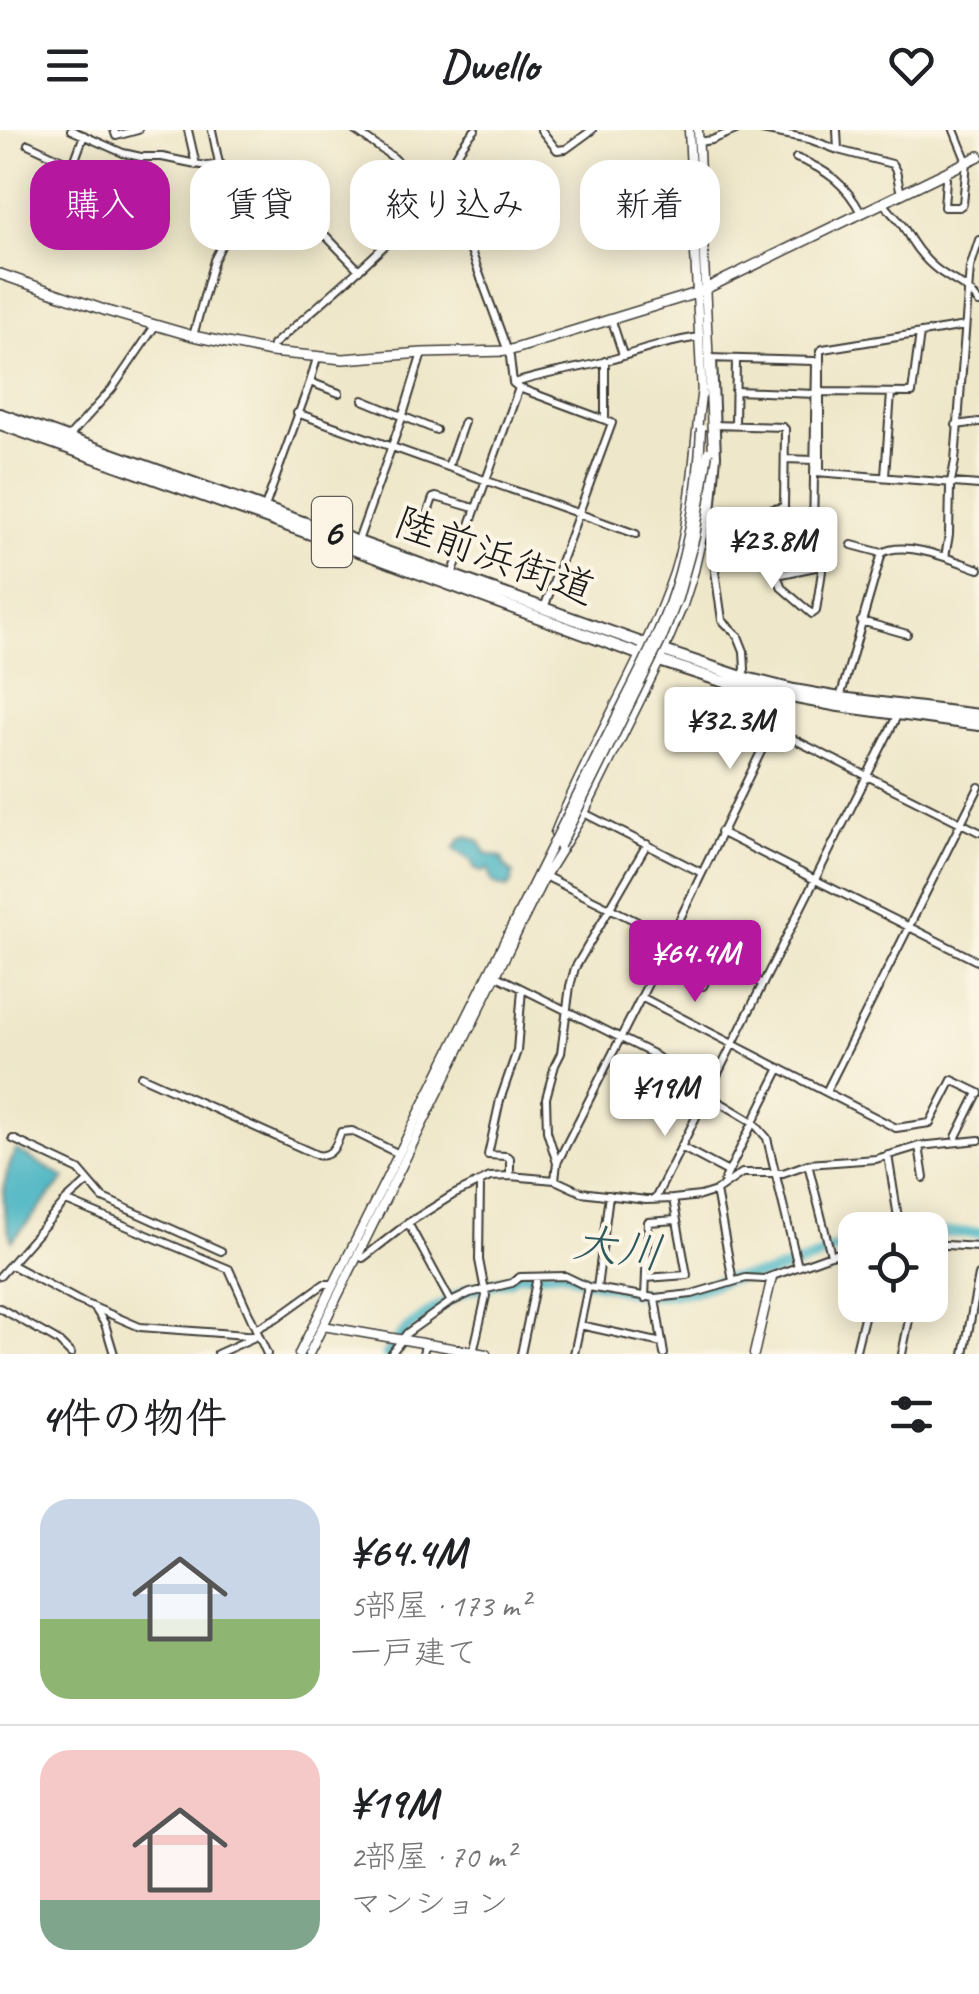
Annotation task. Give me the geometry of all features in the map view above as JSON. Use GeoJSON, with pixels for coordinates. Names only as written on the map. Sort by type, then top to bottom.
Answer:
{"type":"FeatureCollection","features":[{"type":"Feature","properties":{"kind":"highway","name":"陸前浜街道"},"geometry":{"type":"LineString","coordinates":[[0,414],[452,574],[643,650]]}},
{"type":"Feature","properties":{"kind":"highway","name":"陸前浜街道"},"geometry":{"type":"LineString","coordinates":[[0,424],[753,690],[840,698],[899,710],[979,715]]}},
{"type":"Feature","properties":{"kind":"highway","name":"陸前浜街道"},"geometry":{"type":"LineString","coordinates":[[662,656],[742,676],[789,693],[979,724]]}},
{"type":"Feature","properties":{"kind":"main road"},"geometry":{"type":"LineString","coordinates":[[0,274],[193,336],[271,352],[342,360],[508,351],[701,291],[979,156]]}},
{"type":"Feature","properties":{"kind":"street"},"geometry":{"type":"LineString","coordinates":[[72,130],[122,152],[190,164]]}},
{"type":"Feature","properties":{"kind":"street"},"geometry":{"type":"LineString","coordinates":[[114,130],[116,136],[138,130]]}},
{"type":"Feature","properties":{"kind":"street"},"geometry":{"type":"LineString","coordinates":[[188,130],[195,160]]}},
{"type":"Feature","properties":{"kind":"street"},"geometry":{"type":"LineString","coordinates":[[212,130],[219,160]]}},
{"type":"Feature","properties":{"kind":"street"},"geometry":{"type":"LineString","coordinates":[[354,130],[396,160]]}},
{"type":"Feature","properties":{"kind":"street"},"geometry":{"type":"LineString","coordinates":[[454,160],[474,130]]}},
{"type":"Feature","properties":{"kind":"street"},"geometry":{"type":"LineString","coordinates":[[542,130],[557,150],[566,150],[592,130]]}},
{"type":"Feature","properties":{"kind":"street"},"geometry":{"type":"LineString","coordinates":[[556,845],[653,658],[678,598],[695,537],[708,452],[711,358],[701,291],[689,130]]}},
{"type":"Feature","properties":{"kind":"street"},"geometry":{"type":"LineString","coordinates":[[542,875],[584,813],[662,656],[694,572],[702,536],[713,454],[702,389],[698,130]]}},
{"type":"Feature","properties":{"kind":"street"},"geometry":{"type":"LineString","coordinates":[[698,142],[736,130]]}},
{"type":"Feature","properties":{"kind":"street"},"geometry":{"type":"LineString","coordinates":[[762,130],[809,139],[892,164],[900,194]]}},
{"type":"Feature","properties":{"kind":"street"},"geometry":{"type":"LineString","coordinates":[[837,130],[838,150]]}},
{"type":"Feature","properties":{"kind":"street"},"geometry":{"type":"LineString","coordinates":[[944,173],[944,207],[959,207],[963,204],[967,162],[954,130]]}},
{"type":"Feature","properties":{"kind":"street"},"geometry":{"type":"LineString","coordinates":[[28,144],[73,165],[82,133]]}},
{"type":"Feature","properties":{"kind":"street"},"geometry":{"type":"LineString","coordinates":[[796,158],[836,178],[862,213]]}},
{"type":"Feature","properties":{"kind":"street"},"geometry":{"type":"LineString","coordinates":[[884,202],[907,237],[937,270],[968,288],[979,302]]}},
{"type":"Feature","properties":{"kind":"street"},"geometry":{"type":"LineString","coordinates":[[330,240],[359,270]]}},
{"type":"Feature","properties":{"kind":"street"},"geometry":{"type":"LineString","coordinates":[[945,557],[970,268],[979,240]]}},
{"type":"Feature","properties":{"kind":"street"},"geometry":{"type":"LineString","coordinates":[[193,336],[219,250]]}},
{"type":"Feature","properties":{"kind":"street"},"geometry":{"type":"LineString","coordinates":[[271,352],[274,345],[379,250]]}},
{"type":"Feature","properties":{"kind":"street"},"geometry":{"type":"LineString","coordinates":[[452,574],[516,385],[508,351],[470,250]]}},
{"type":"Feature","properties":{"kind":"street"},"geometry":{"type":"LineString","coordinates":[[612,321],[623,355]]}},
{"type":"Feature","properties":{"kind":"street"},"geometry":{"type":"LineString","coordinates":[[67,438],[112,390],[156,325]]}},
{"type":"Feature","properties":{"kind":"street"},"geometry":{"type":"LineString","coordinates":[[817,472],[814,460],[823,349],[965,326]]}},
{"type":"Feature","properties":{"kind":"street"},"geometry":{"type":"LineString","coordinates":[[736,391],[912,393],[920,333]]}},
{"type":"Feature","properties":{"kind":"street"},"geometry":{"type":"LineString","coordinates":[[516,385],[535,376],[605,362],[668,341],[700,337]]}},
{"type":"Feature","properties":{"kind":"street"},"geometry":{"type":"LineString","coordinates":[[358,541],[422,354]]}},
{"type":"Feature","properties":{"kind":"street"},"geometry":{"type":"LineString","coordinates":[[264,509],[317,358]]}},
{"type":"Feature","properties":{"kind":"street"},"geometry":{"type":"LineString","coordinates":[[711,358],[814,361],[818,393],[813,533],[713,555]]}},
{"type":"Feature","properties":{"kind":"street"},"geometry":{"type":"LineString","coordinates":[[735,425],[736,359]]}},
{"type":"Feature","properties":{"kind":"street"},"geometry":{"type":"LineString","coordinates":[[604,420],[605,362]]}},
{"type":"Feature","properties":{"kind":"street"},"geometry":{"type":"LineString","coordinates":[[310,382],[339,393]]}},
{"type":"Feature","properties":{"kind":"street"},"geometry":{"type":"LineString","coordinates":[[516,385],[612,423],[544,608]]}},
{"type":"Feature","properties":{"kind":"street"},"geometry":{"type":"LineString","coordinates":[[542,875],[559,822],[643,650],[675,568],[689,506],[702,389]]}},
{"type":"Feature","properties":{"kind":"street"},"geometry":{"type":"LineString","coordinates":[[885,476],[891,393]]}},
{"type":"Feature","properties":{"kind":"street"},"geometry":{"type":"LineString","coordinates":[[363,400],[436,430]]}},
{"type":"Feature","properties":{"kind":"street"},"geometry":{"type":"LineString","coordinates":[[297,413],[636,534]]}},
{"type":"Feature","properties":{"kind":"street"},"geometry":{"type":"LineString","coordinates":[[448,467],[464,422]]}},
{"type":"Feature","properties":{"kind":"street"},"geometry":{"type":"LineString","coordinates":[[956,425],[979,422]]}},
{"type":"Feature","properties":{"kind":"street"},"geometry":{"type":"LineString","coordinates":[[709,426],[785,429],[784,540]]}},
{"type":"Feature","properties":{"kind":"street"},"geometry":{"type":"LineString","coordinates":[[709,426],[717,456],[710,536],[722,620],[738,636],[744,651],[742,676]]}},
{"type":"Feature","properties":{"kind":"street"},"geometry":{"type":"LineString","coordinates":[[309,1354],[334,1284],[542,875],[656,639],[688,536],[709,426]]}},
{"type":"Feature","properties":{"kind":"street"},"geometry":{"type":"LineString","coordinates":[[785,459],[814,460]]}},
{"type":"Feature","properties":{"kind":"street"},"geometry":{"type":"LineString","coordinates":[[817,472],[979,485]]}},
{"type":"Feature","properties":{"kind":"street"},"geometry":{"type":"LineString","coordinates":[[427,514],[436,496],[474,508]]}},
{"type":"Feature","properties":{"kind":"street"},"geometry":{"type":"LineString","coordinates":[[712,522],[784,508]]}},
{"type":"Feature","properties":{"kind":"street"},"geometry":{"type":"LineString","coordinates":[[766,544],[770,562],[782,588],[812,614],[816,612],[820,566],[777,575]]}},
{"type":"Feature","properties":{"kind":"street"},"geometry":{"type":"LineString","coordinates":[[852,545],[882,553]]}},
{"type":"Feature","properties":{"kind":"street"},"geometry":{"type":"LineString","coordinates":[[840,698],[882,553],[890,548],[930,553],[979,569]]}},
{"type":"Feature","properties":{"kind":"street"},"geometry":{"type":"LineString","coordinates":[[860,622],[907,634]]}},
{"type":"Feature","properties":{"kind":"street"},"geometry":{"type":"LineString","coordinates":[[555,1180],[557,1163],[789,693]]}},
{"type":"Feature","properties":{"kind":"street"},"geometry":{"type":"LineString","coordinates":[[654,1200],[899,710]]}},
{"type":"Feature","properties":{"kind":"street"},"geometry":{"type":"LineString","coordinates":[[773,728],[979,832]]}},
{"type":"Feature","properties":{"kind":"street"},"geometry":{"type":"LineString","coordinates":[[826,1092],[979,787]]}},
{"type":"Feature","properties":{"kind":"street"},"geometry":{"type":"LineString","coordinates":[[584,813],[702,873]]}},
{"type":"Feature","properties":{"kind":"street"},"geometry":{"type":"LineString","coordinates":[[720,832],[979,962]]}},
{"type":"Feature","properties":{"kind":"street"},"geometry":{"type":"LineString","coordinates":[[557,1163],[547,1131],[546,1098],[561,1053],[575,968],[647,844]]}},
{"type":"Feature","properties":{"kind":"street"},"geometry":{"type":"LineString","coordinates":[[542,875],[763,984]]}},
{"type":"Feature","properties":{"kind":"street"},"geometry":{"type":"LineString","coordinates":[[658,964],[703,986],[716,960]]}},
{"type":"Feature","properties":{"kind":"street"},"geometry":{"type":"LineString","coordinates":[[493,973],[653,1054],[753,1122],[767,1138],[798,1268]]}},
{"type":"Feature","properties":{"kind":"street"},"geometry":{"type":"LineString","coordinates":[[299,1354],[357,1256],[493,973]]}},
{"type":"Feature","properties":{"kind":"street"},"geometry":{"type":"LineString","coordinates":[[510,1176],[510,1158],[488,1155],[500,1100],[518,1051],[522,989]]}},
{"type":"Feature","properties":{"kind":"street"},"geometry":{"type":"LineString","coordinates":[[641,998],[896,1128],[930,1123],[952,1080],[978,1093],[957,1142]]}},
{"type":"Feature","properties":{"kind":"street"},"geometry":{"type":"LineString","coordinates":[[725,1183],[780,1068]]}},
{"type":"Feature","properties":{"kind":"street"},"geometry":{"type":"LineString","coordinates":[[141,1076],[317,1155],[330,1153],[341,1132],[352,1130],[399,1154]]}},
{"type":"Feature","properties":{"kind":"street"},"geometry":{"type":"LineString","coordinates":[[13,1139],[79,1170],[103,1198],[221,1251]]}},
{"type":"Feature","properties":{"kind":"street"},"geometry":{"type":"LineString","coordinates":[[357,1256],[363,1258],[408,1222],[490,1177],[555,1180],[581,1192],[672,1199],[716,1191],[742,1173],[774,1174],[808,1164],[876,1160],[919,1146],[979,1140]]}},
{"type":"Feature","properties":{"kind":"street"},"geometry":{"type":"LineString","coordinates":[[919,1146],[924,1178]]}},
{"type":"Feature","properties":{"kind":"street"},"geometry":{"type":"LineString","coordinates":[[682,1147],[728,1172]]}},
{"type":"Feature","properties":{"kind":"street"},"geometry":{"type":"LineString","coordinates":[[888,1156],[897,1212]]}},
{"type":"Feature","properties":{"kind":"street"},"geometry":{"type":"LineString","coordinates":[[808,1164],[831,1254]]}},
{"type":"Feature","properties":{"kind":"street"},"geometry":{"type":"LineString","coordinates":[[0,1276],[87,1182]]}},
{"type":"Feature","properties":{"kind":"street"},"geometry":{"type":"LineString","coordinates":[[473,1353],[486,1289],[479,1260],[480,1182]]}},
{"type":"Feature","properties":{"kind":"street"},"geometry":{"type":"LineString","coordinates":[[716,1191],[732,1281]]}},
{"type":"Feature","properties":{"kind":"street"},"geometry":{"type":"LineString","coordinates":[[574,1354],[592,1288],[609,1195]]}},
{"type":"Feature","properties":{"kind":"street"},"geometry":{"type":"LineString","coordinates":[[646,1278],[687,1275],[672,1199]]}},
{"type":"Feature","properties":{"kind":"street"},"geometry":{"type":"LineString","coordinates":[[66,1201],[229,1269],[267,1354]]}},
{"type":"Feature","properties":{"kind":"street"},"geometry":{"type":"LineString","coordinates":[[645,1298],[648,1222],[676,1220]]}},
{"type":"Feature","properties":{"kind":"street"},"geometry":{"type":"LineString","coordinates":[[408,1222],[451,1302]]}},
{"type":"Feature","properties":{"kind":"street"},"geometry":{"type":"LineString","coordinates":[[948,1245],[979,1246]]}},
{"type":"Feature","properties":{"kind":"street"},"geometry":{"type":"LineString","coordinates":[[391,1354],[407,1333],[451,1302],[520,1278],[565,1276],[592,1288],[655,1298],[692,1294],[732,1281],[772,1277],[838,1253]]}},
{"type":"Feature","properties":{"kind":"street"},"geometry":{"type":"LineString","coordinates":[[10,1264],[96,1309],[140,1326],[257,1332]]}},
{"type":"Feature","properties":{"kind":"street"},"geometry":{"type":"LineString","coordinates":[[964,1354],[979,1275]]}},
{"type":"Feature","properties":{"kind":"street"},"geometry":{"type":"LineString","coordinates":[[521,1354],[537,1276]]}},
{"type":"Feature","properties":{"kind":"street"},"geometry":{"type":"LineString","coordinates":[[754,1354],[772,1277]]}},
{"type":"Feature","properties":{"kind":"street"},"geometry":{"type":"LineString","coordinates":[[217,1354],[257,1332],[324,1284],[334,1284]]}},
{"type":"Feature","properties":{"kind":"street"},"geometry":{"type":"LineString","coordinates":[[655,1298],[664,1354]]}},
{"type":"Feature","properties":{"kind":"street"},"geometry":{"type":"LineString","coordinates":[[0,1308],[49,1334],[71,1354]]}},
{"type":"Feature","properties":{"kind":"street"},"geometry":{"type":"LineString","coordinates":[[96,1309],[114,1354]]}},
{"type":"Feature","properties":{"kind":"street"},"geometry":{"type":"LineString","coordinates":[[855,1354],[863,1322]]}},
{"type":"Feature","properties":{"kind":"street"},"geometry":{"type":"LineString","coordinates":[[902,1354],[909,1322]]}},
{"type":"Feature","properties":{"kind":"street"},"geometry":{"type":"LineString","coordinates":[[319,1324],[403,1340],[424,1349],[486,1354]]}},
{"type":"Feature","properties":{"kind":"street"},"geometry":{"type":"LineString","coordinates":[[580,1325],[662,1342]]}},
{"type":"Feature","properties":{"kind":"water"},"geometry":{"type":"Polygon","coordinates":[[[467,836],[479,841],[487,854],[502,857],[513,874],[507,888],[492,883],[488,869],[475,869],[471,860],[454,849],[467,836]]]}},
{"type":"Feature","properties":{"kind":"water"},"geometry":{"type":"Polygon","coordinates":[[[16,1150],[65,1178],[12,1241],[4,1196],[16,1150]]]}},
{"type":"Feature","properties":{"kind":"waterway","name":"大川"},"geometry":{"type":"LineString","coordinates":[[948,1232],[979,1233]]}},
{"type":"Feature","properties":{"kind":"waterway","name":"大川"},"geometry":{"type":"LineString","coordinates":[[387,1354],[407,1329],[439,1306],[467,1290],[516,1275],[564,1272],[653,1295],[693,1291],[727,1279],[768,1274],[838,1246]]}}]}
